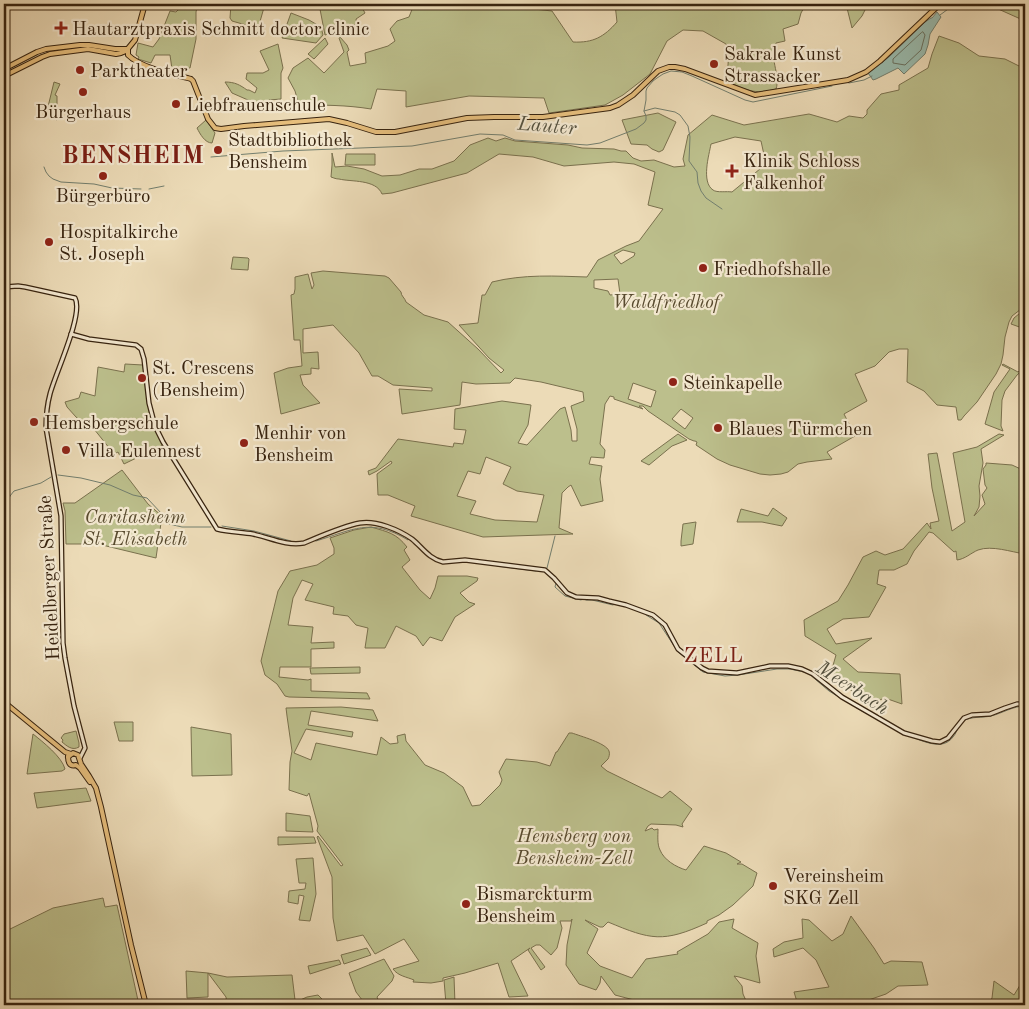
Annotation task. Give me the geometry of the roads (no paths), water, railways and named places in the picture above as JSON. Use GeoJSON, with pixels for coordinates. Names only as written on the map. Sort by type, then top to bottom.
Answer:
{"type":"FeatureCollection","features":[{"type":"Feature","properties":{"kind":"main road"},"geometry":{"type":"LineString","coordinates":[[116,54],[128,49],[135,40],[145,4]]}},
{"type":"Feature","properties":{"kind":"main road"},"geometry":{"type":"LineString","coordinates":[[4,76],[50,54],[88,49],[116,54],[133,59],[140,64],[191,79],[208,119],[215,128],[330,119],[369,131],[395,132],[467,118],[543,118],[610,108],[628,99],[658,71],[669,67],[685,69],[754,96],[848,80],[866,72],[880,61],[940,4]]}},
{"type":"Feature","properties":{"kind":"main road"},"geometry":{"type":"LineString","coordinates":[[4,69],[46,49],[89,45],[115,50],[128,49]]}},
{"type":"Feature","properties":{"kind":"main road"},"geometry":{"type":"LineString","coordinates":[[128,49],[133,59]]}},
{"type":"Feature","properties":{"kind":"main road"},"geometry":{"type":"LineString","coordinates":[[4,702],[65,752],[71,755],[78,755],[81,764],[93,783],[105,824],[136,971],[146,1005]]}},
{"type":"Feature","properties":{"kind":"main road"},"geometry":{"type":"LineString","coordinates":[[71,755],[67,760],[69,764],[80,768],[98,795]]}},
{"type":"Feature","properties":{"kind":"main road"},"geometry":{"type":"LineString","coordinates":[[76,765],[80,759]]}},
{"type":"Feature","properties":{"kind":"street","name":"Heidelberger Straße"},"geometry":{"type":"LineString","coordinates":[[4,287],[18,286],[71,297],[77,300],[78,309],[71,334],[50,394],[46,428],[61,516],[65,658],[74,706],[84,744]]}},
{"type":"Feature","properties":{"kind":"street"},"geometry":{"type":"LineString","coordinates":[[71,334],[89,339],[136,344],[141,349],[144,359],[149,403],[155,426],[217,529],[256,535],[286,544],[298,544],[367,522],[386,526],[400,532],[412,539],[432,558],[439,561],[465,560],[545,570],[567,593],[626,605],[653,615],[664,625],[678,649],[708,671],[737,673],[770,666],[788,666],[802,669],[873,716],[904,733],[932,741],[940,742],[948,738],[964,718],[972,715],[990,714],[1018,704],[1025,704]]}},
{"type":"Feature","properties":{"kind":"street"},"geometry":{"type":"LineString","coordinates":[[71,755],[80,751],[84,744]]}},
{"type":"Feature","properties":{"kind":"street"},"geometry":{"type":"LineString","coordinates":[[80,759],[84,744]]}},
{"type":"Feature","properties":{"kind":"water"},"geometry":{"type":"Polygon","coordinates":[[[937,12],[941,17],[930,34],[925,54],[904,74],[898,68],[873,80],[868,73],[889,57],[937,12]]]}},
{"type":"Feature","properties":{"kind":"waterway","name":"Lauter"},"geometry":{"type":"LineString","coordinates":[[940,15],[955,4]]}},
{"type":"Feature","properties":{"kind":"waterway","name":"Lauter"},"geometry":{"type":"LineString","coordinates":[[211,157],[283,151],[412,146],[480,134],[503,135],[515,140],[587,145],[600,143],[636,129],[644,123],[646,120],[644,111],[647,88],[657,78],[671,71],[682,72],[753,102],[832,86]]}},
{"type":"Feature","properties":{"kind":"waterway","name":"Lauter"},"geometry":{"type":"LineString","coordinates":[[849,83],[872,76]]}},
{"type":"Feature","properties":{"kind":"waterway"},"geometry":{"type":"LineString","coordinates":[[644,111],[655,108],[675,112],[680,115],[688,126],[690,137],[689,161],[697,172],[701,191],[706,198],[722,209]]}},
{"type":"Feature","properties":{"kind":"waterway","name":"Lauter"},"geometry":{"type":"LineString","coordinates":[[44,167],[49,176],[61,182],[94,184],[112,188],[141,189]]}},
{"type":"Feature","properties":{"kind":"waterway","name":"Lauter"},"geometry":{"type":"LineString","coordinates":[[149,189],[164,186]]}},
{"type":"Feature","properties":{"kind":"waterway","name":"Meerbach"},"geometry":{"type":"LineString","coordinates":[[58,475],[110,485],[133,495],[147,498],[169,524],[182,527],[211,527]]}},
{"type":"Feature","properties":{"kind":"waterway","name":"Meerbach"},"geometry":{"type":"LineString","coordinates":[[4,513],[10,496],[14,491],[41,483],[51,477]]}},
{"type":"Feature","properties":{"kind":"waterway","name":"Meerbach"},"geometry":{"type":"LineString","coordinates":[[222,526],[254,531],[291,541]]}},
{"type":"Feature","properties":{"kind":"waterway","name":"Meerbach"},"geometry":{"type":"LineString","coordinates":[[316,541],[351,530],[372,527],[383,529],[408,539]]}},
{"type":"Feature","properties":{"kind":"waterway"},"geometry":{"type":"LineString","coordinates":[[547,568],[555,536]]}},
{"type":"Feature","properties":{"kind":"waterway","name":"Meerbach"},"geometry":{"type":"LineString","coordinates":[[497,566],[536,571]]}},
{"type":"Feature","properties":{"kind":"waterway","name":"Meerbach"},"geometry":{"type":"LineString","coordinates":[[556,583],[555,587],[565,596],[581,600]]}},
{"type":"Feature","properties":{"kind":"waterway","name":"Meerbach"},"geometry":{"type":"LineString","coordinates":[[586,600],[613,605]]}},
{"type":"Feature","properties":{"kind":"waterway","name":"Meerbach"},"geometry":{"type":"LineString","coordinates":[[646,615],[659,623],[678,652],[703,672],[725,676],[777,669],[804,672]]}},
{"type":"Feature","properties":{"kind":"waterway","name":"Meerbach"},"geometry":{"type":"LineString","coordinates":[[808,673],[829,691],[903,734]]}},
{"type":"Feature","properties":{"kind":"waterway","name":"Meerbach"},"geometry":{"type":"LineString","coordinates":[[963,721],[991,716],[1016,707],[1025,706]]}},
{"type":"Feature","properties":{"kind":"waterway","name":"Meerbach"},"geometry":{"type":"LineString","coordinates":[[907,735],[931,744],[943,744],[953,737],[959,726]]}},
{"type":"Feature","properties":{"kind":"place","name":"Hautarztpraxis Schmitt doctor clinic"},"geometry":{"type":"Point","coordinates":[61,28]}},
{"type":"Feature","properties":{"kind":"place","name":"Sakrale Kunst Strassacker"},"geometry":{"type":"Point","coordinates":[714,64]}},
{"type":"Feature","properties":{"kind":"place","name":"Parktheater"},"geometry":{"type":"Point","coordinates":[80,70]}},
{"type":"Feature","properties":{"kind":"place","name":"Bürgerhaus"},"geometry":{"type":"Point","coordinates":[83,92]}},
{"type":"Feature","properties":{"kind":"place","name":"Liebfrauenschule"},"geometry":{"type":"Point","coordinates":[176,104]}},
{"type":"Feature","properties":{"kind":"place","name":"Stadtbibliothek Bensheim"},"geometry":{"type":"Point","coordinates":[218,150]}},
{"type":"Feature","properties":{"kind":"place","name":"Klinik Schloss Falkenhof"},"geometry":{"type":"Point","coordinates":[732,171]}},
{"type":"Feature","properties":{"kind":"place","name":"Bürgerbüro"},"geometry":{"type":"Point","coordinates":[103,176]}},
{"type":"Feature","properties":{"kind":"place","name":"Hospitalkirche St. Joseph"},"geometry":{"type":"Point","coordinates":[49,242]}},
{"type":"Feature","properties":{"kind":"place","name":"Friedhofshalle"},"geometry":{"type":"Point","coordinates":[703,268]}},
{"type":"Feature","properties":{"kind":"place","name":"St. Crescens (Bensheim)"},"geometry":{"type":"Point","coordinates":[142,378]}},
{"type":"Feature","properties":{"kind":"place","name":"Steinkapelle"},"geometry":{"type":"Point","coordinates":[673,382]}},
{"type":"Feature","properties":{"kind":"place","name":"Hemsbergschule"},"geometry":{"type":"Point","coordinates":[34,422]}},
{"type":"Feature","properties":{"kind":"place","name":"Blaues Türmchen"},"geometry":{"type":"Point","coordinates":[718,428]}},
{"type":"Feature","properties":{"kind":"place","name":"Menhir von Bensheim"},"geometry":{"type":"Point","coordinates":[244,443]}},
{"type":"Feature","properties":{"kind":"place","name":"Villa Eulennest"},"geometry":{"type":"Point","coordinates":[66,450]}},
{"type":"Feature","properties":{"kind":"place","name":"Vereinsheim SKG Zell"},"geometry":{"type":"Point","coordinates":[773,886]}},
{"type":"Feature","properties":{"kind":"place","name":"Bismarckturm Bensheim"},"geometry":{"type":"Point","coordinates":[466,904]}},
{"type":"Feature","properties":{"kind":"district","name":"BENSHEIM"},"geometry":{"type":"Point","coordinates":[133,155]}},
{"type":"Feature","properties":{"kind":"district","name":"ZELL"},"geometry":{"type":"Point","coordinates":[714,655]}},
{"type":"Feature","properties":{"kind":"park label","name":"Waldfriedhof"},"geometry":{"type":"Point","coordinates":[666,301]}},
{"type":"Feature","properties":{"kind":"park label","name":"Caritasheim St. Elisabeth"},"geometry":{"type":"Point","coordinates":[135,527]}},
{"type":"Feature","properties":{"kind":"park label","name":"Hemsberg von Bensheim-Zell"},"geometry":{"type":"Point","coordinates":[574,846]}}]}
